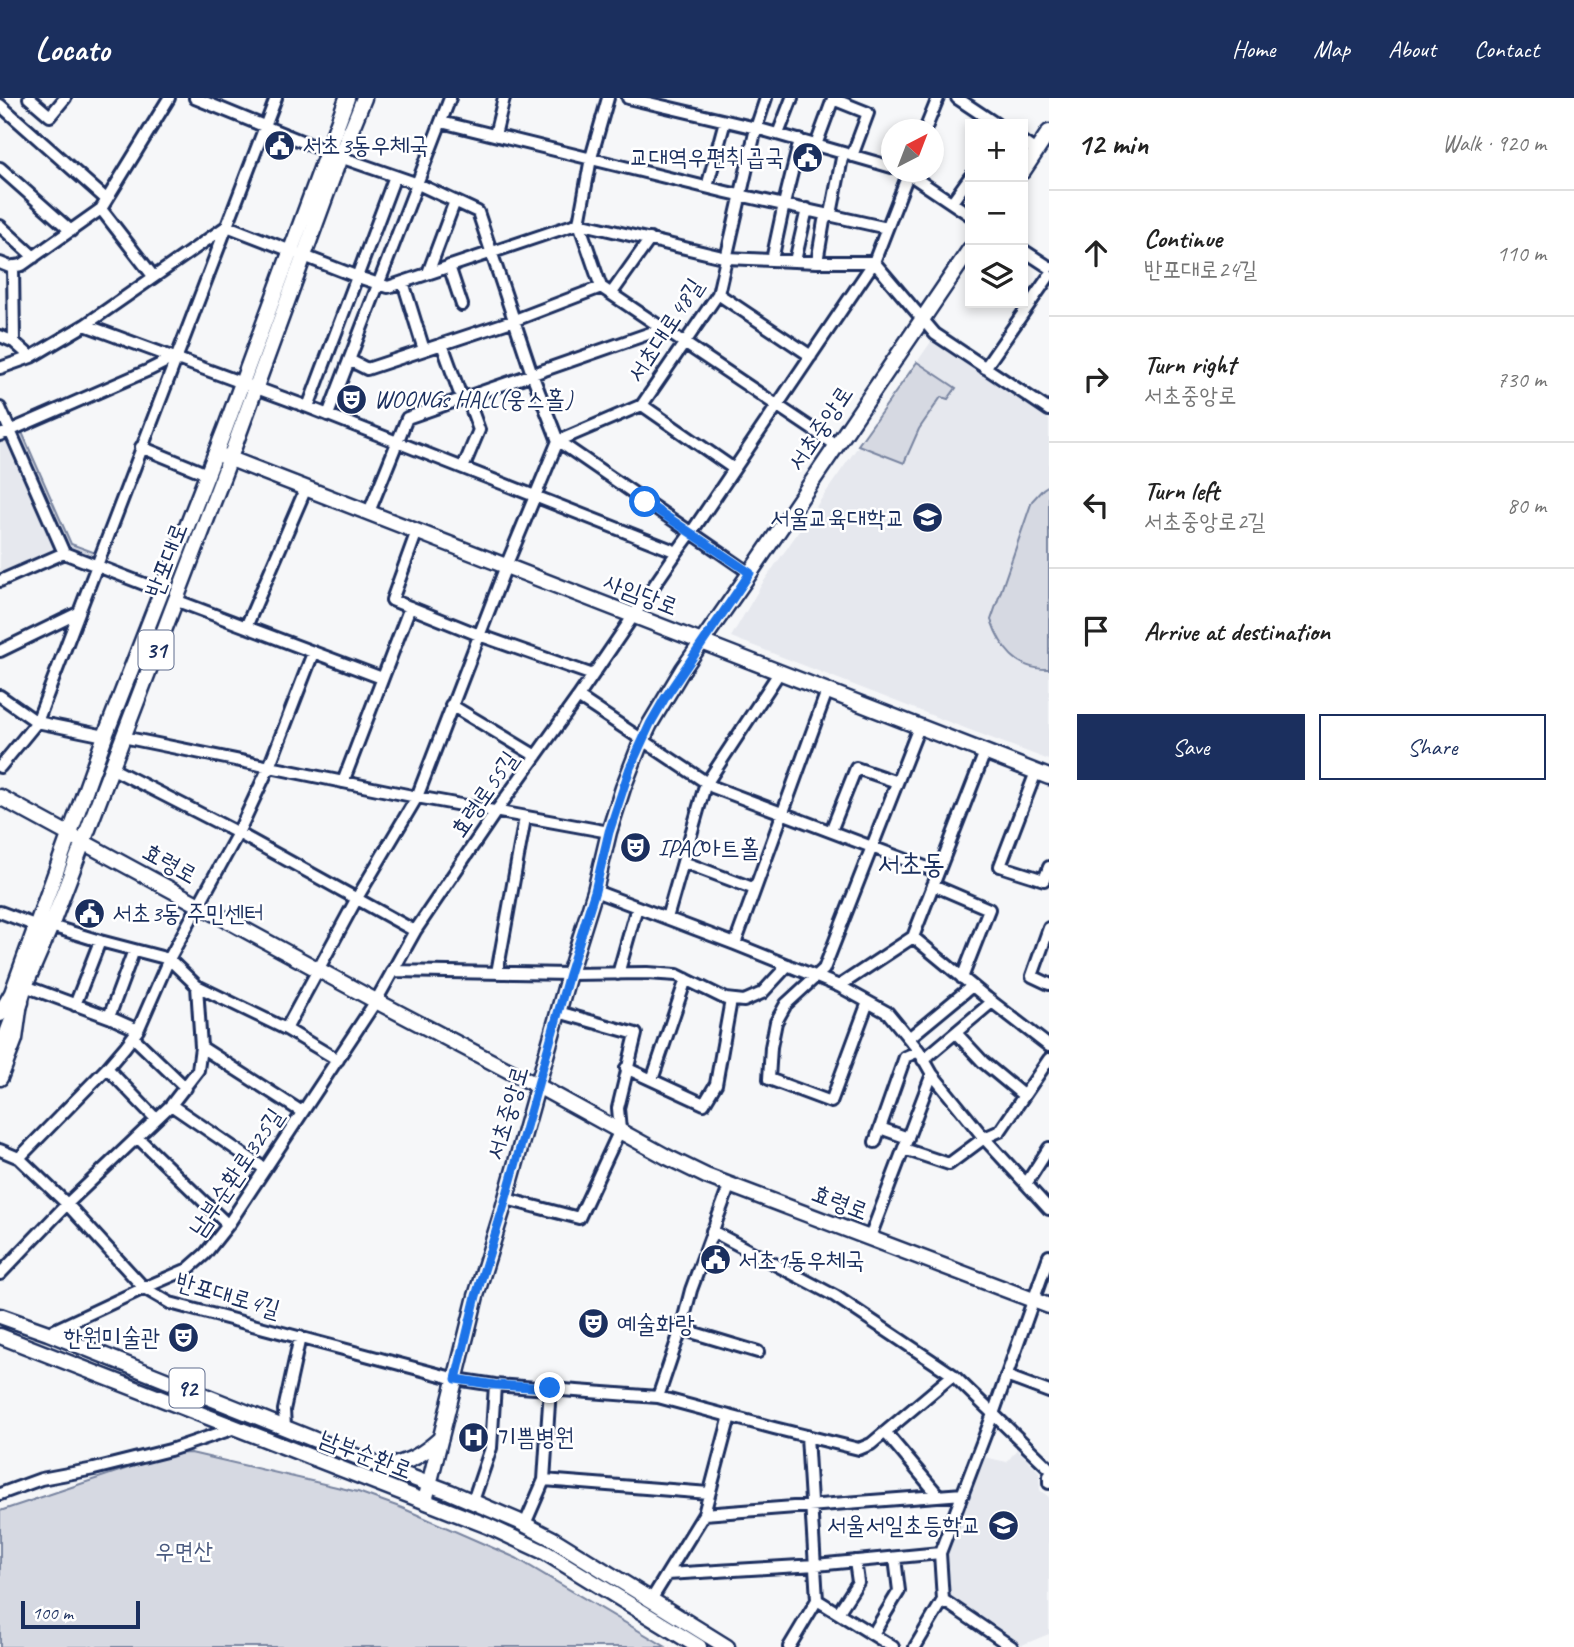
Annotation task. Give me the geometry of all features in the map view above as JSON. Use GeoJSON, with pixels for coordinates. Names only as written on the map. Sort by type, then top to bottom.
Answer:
{"type":"FeatureCollection","features":[{"type":"Feature","properties":{"kind":"highway"},"geometry":{"type":"LineString","coordinates":[[0,1025],[19,994]]}},
{"type":"Feature","properties":{"kind":"highway"},"geometry":{"type":"LineString","coordinates":[[0,1054],[19,994]]}},
{"type":"Feature","properties":{"kind":"main road","name":"반포대로"},"geometry":{"type":"LineString","coordinates":[[77,838],[111,768],[175,600],[223,456],[333,155],[347,98]]}},
{"type":"Feature","properties":{"kind":"main road","name":"반포대로"},"geometry":{"type":"LineString","coordinates":[[333,155],[364,98]]}},
{"type":"Feature","properties":{"kind":"main road"},"geometry":{"type":"LineString","coordinates":[[1028,163],[1049,132]]}},
{"type":"Feature","properties":{"kind":"main road","name":"서초중앙로"},"geometry":{"type":"LineString","coordinates":[[425,1501],[476,1296],[595,891],[609,832],[626,778],[642,740],[665,698],[965,256]]}},
{"type":"Feature","properties":{"kind":"main road","name":"반포대로"},"geometry":{"type":"LineString","coordinates":[[0,1078],[15,1039],[19,994],[77,838],[105,736],[207,474],[223,456]]}},
{"type":"Feature","properties":{"kind":"main road","name":"사임당로"},"geometry":{"type":"LineString","coordinates":[[223,456],[1042,775]]}},
{"type":"Feature","properties":{"kind":"main road","name":"효령로"},"geometry":{"type":"LineString","coordinates":[[0,797],[706,1176],[1049,1306]]}},
{"type":"Feature","properties":{"kind":"main road","name":"반포대로"},"geometry":{"type":"LineString","coordinates":[[0,1014],[19,994]]}},
{"type":"Feature","properties":{"kind":"main road","name":"남부순환로"},"geometry":{"type":"LineString","coordinates":[[0,1316],[473,1501],[525,1524],[727,1647]]}},
{"type":"Feature","properties":{"kind":"main road","name":"남부순환로"},"geometry":{"type":"LineString","coordinates":[[0,1336],[488,1526],[545,1553],[699,1647]]}},
{"type":"Feature","properties":{"kind":"main road"},"geometry":{"type":"LineString","coordinates":[[367,1479],[379,1466],[413,1460],[442,1437]]}},
{"type":"Feature","properties":{"kind":"street"},"geometry":{"type":"LineString","coordinates":[[29,98],[50,116],[65,98]]}},
{"type":"Feature","properties":{"kind":"street"},"geometry":{"type":"LineString","coordinates":[[0,263],[22,265],[71,231],[103,204],[169,98]]}},
{"type":"Feature","properties":{"kind":"street"},"geometry":{"type":"LineString","coordinates":[[195,98],[333,155],[418,184],[478,212],[532,374],[558,442],[750,573]]}},
{"type":"Feature","properties":{"kind":"street"},"geometry":{"type":"LineString","coordinates":[[0,767],[37,722],[276,98]]}},
{"type":"Feature","properties":{"kind":"street"},"geometry":{"type":"LineString","coordinates":[[328,415],[450,98]]}},
{"type":"Feature","properties":{"kind":"street"},"geometry":{"type":"LineString","coordinates":[[495,135],[504,98]]}},
{"type":"Feature","properties":{"kind":"street"},"geometry":{"type":"LineString","coordinates":[[608,98],[591,158],[579,223],[606,290],[836,445]]}},
{"type":"Feature","properties":{"kind":"street"},"geometry":{"type":"LineString","coordinates":[[628,98],[756,128],[881,164]]}},
{"type":"Feature","properties":{"kind":"street","name":"서초대로48길"},"geometry":{"type":"LineString","coordinates":[[558,442],[642,405],[718,294],[756,128],[766,98]]}},
{"type":"Feature","properties":{"kind":"street"},"geometry":{"type":"LineString","coordinates":[[778,134],[792,98]]}},
{"type":"Feature","properties":{"kind":"street"},"geometry":{"type":"LineString","coordinates":[[929,119],[937,98]]}},
{"type":"Feature","properties":{"kind":"street"},"geometry":{"type":"LineString","coordinates":[[957,98],[988,119]]}},
{"type":"Feature","properties":{"kind":"street"},"geometry":{"type":"LineString","coordinates":[[816,145],[832,99],[868,113],[848,155],[832,209],[824,221],[817,262]]}},
{"type":"Feature","properties":{"kind":"street"},"geometry":{"type":"LineString","coordinates":[[0,105],[103,204],[153,276]]}},
{"type":"Feature","properties":{"kind":"street"},"geometry":{"type":"LineString","coordinates":[[707,187],[725,121]]}},
{"type":"Feature","properties":{"kind":"street"},"geometry":{"type":"LineString","coordinates":[[440,122],[887,228]]}},
{"type":"Feature","properties":{"kind":"street"},"geometry":{"type":"LineString","coordinates":[[772,260],[800,141]]}},
{"type":"Feature","properties":{"kind":"street"},"geometry":{"type":"LineString","coordinates":[[1028,145],[1036,151]]}},
{"type":"Feature","properties":{"kind":"street"},"geometry":{"type":"LineString","coordinates":[[0,168],[71,231]]}},
{"type":"Feature","properties":{"kind":"street"},"geometry":{"type":"LineString","coordinates":[[308,407],[395,176]]}},
{"type":"Feature","properties":{"kind":"street","name":"효령로55길"},"geometry":{"type":"LineString","coordinates":[[376,1001],[415,931],[593,676],[874,262],[904,182]]}},
{"type":"Feature","properties":{"kind":"street"},"geometry":{"type":"LineString","coordinates":[[923,182],[965,211]]}},
{"type":"Feature","properties":{"kind":"street"},"geometry":{"type":"LineString","coordinates":[[952,202],[966,182]]}},
{"type":"Feature","properties":{"kind":"street"},"geometry":{"type":"LineString","coordinates":[[428,273],[455,201]]}},
{"type":"Feature","properties":{"kind":"street"},"geometry":{"type":"LineString","coordinates":[[795,261],[807,209]]}},
{"type":"Feature","properties":{"kind":"street"},"geometry":{"type":"LineString","coordinates":[[227,226],[388,287],[579,223],[727,258],[874,262],[935,334],[1045,408],[1049,395]]}},
{"type":"Feature","properties":{"kind":"street"},"geometry":{"type":"LineString","coordinates":[[0,226],[34,257]]}},
{"type":"Feature","properties":{"kind":"street"},"geometry":{"type":"LineString","coordinates":[[0,368],[32,356],[85,324],[227,226]]}},
{"type":"Feature","properties":{"kind":"street"},"geometry":{"type":"LineString","coordinates":[[349,360],[367,369],[606,290],[650,239]]}},
{"type":"Feature","properties":{"kind":"street"},"geometry":{"type":"LineString","coordinates":[[1028,253],[1049,267]]}},
{"type":"Feature","properties":{"kind":"street"},"geometry":{"type":"LineString","coordinates":[[13,266],[14,342]]}},
{"type":"Feature","properties":{"kind":"street"},"geometry":{"type":"LineString","coordinates":[[449,266],[462,305]]}},
{"type":"Feature","properties":{"kind":"street"},"geometry":{"type":"LineString","coordinates":[[985,368],[1049,276]]}},
{"type":"Feature","properties":{"kind":"street"},"geometry":{"type":"LineString","coordinates":[[403,282],[424,350]]}},
{"type":"Feature","properties":{"kind":"street"},"geometry":{"type":"LineString","coordinates":[[718,294],[811,356]]}},
{"type":"Feature","properties":{"kind":"street"},"geometry":{"type":"LineString","coordinates":[[85,324],[308,407],[677,552]]}},
{"type":"Feature","properties":{"kind":"street"},"geometry":{"type":"LineString","coordinates":[[369,512],[407,418],[662,329]]}},
{"type":"Feature","properties":{"kind":"street"},"geometry":{"type":"LineString","coordinates":[[0,336],[14,342],[32,356]]}},
{"type":"Feature","properties":{"kind":"street"},"geometry":{"type":"LineString","coordinates":[[442,344],[459,391],[469,402],[479,430],[463,468]]}},
{"type":"Feature","properties":{"kind":"street"},"geometry":{"type":"LineString","coordinates":[[5,433],[176,357]]}},
{"type":"Feature","properties":{"kind":"street"},"geometry":{"type":"LineString","coordinates":[[642,405],[734,469]]}},
{"type":"Feature","properties":{"kind":"street"},"geometry":{"type":"LineString","coordinates":[[0,408],[5,433],[64,553]]}},
{"type":"Feature","properties":{"kind":"street"},"geometry":{"type":"LineString","coordinates":[[286,1029],[357,898],[417,797],[506,566],[558,442]]}},
{"type":"Feature","properties":{"kind":"street"},"geometry":{"type":"LineString","coordinates":[[141,447],[207,474]]}},
{"type":"Feature","properties":{"kind":"street"},"geometry":{"type":"LineString","coordinates":[[246,627],[306,488]]}},
{"type":"Feature","properties":{"kind":"street"},"geometry":{"type":"LineString","coordinates":[[417,531],[391,600],[593,676]]}},
{"type":"Feature","properties":{"kind":"street"},"geometry":{"type":"LineString","coordinates":[[0,581],[64,553],[162,591]]}},
{"type":"Feature","properties":{"kind":"street"},"geometry":{"type":"LineString","coordinates":[[175,600],[382,678]]}},
{"type":"Feature","properties":{"kind":"street"},"geometry":{"type":"LineString","coordinates":[[343,782],[410,607]]}},
{"type":"Feature","properties":{"kind":"street"},"geometry":{"type":"LineString","coordinates":[[0,651],[78,613]]}},
{"type":"Feature","properties":{"kind":"street"},"geometry":{"type":"LineString","coordinates":[[19,1158],[107,1068],[135,1033],[169,959],[239,833],[269,767],[313,653]]}},
{"type":"Feature","properties":{"kind":"street"},"geometry":{"type":"LineString","coordinates":[[667,918],[707,784],[779,673]]}},
{"type":"Feature","properties":{"kind":"street"},"geometry":{"type":"LineString","coordinates":[[735,944],[827,691]]}},
{"type":"Feature","properties":{"kind":"street"},"geometry":{"type":"LineString","coordinates":[[0,696],[37,722],[105,736]]}},
{"type":"Feature","properties":{"kind":"street"},"geometry":{"type":"LineString","coordinates":[[578,697],[707,784],[938,872]]}},
{"type":"Feature","properties":{"kind":"street"},"geometry":{"type":"LineString","coordinates":[[451,705],[537,756]]}},
{"type":"Feature","properties":{"kind":"street"},"geometry":{"type":"LineString","coordinates":[[868,1002],[831,1102],[769,1079],[776,1022],[786,1004],[824,969],[919,727]]}},
{"type":"Feature","properties":{"kind":"street"},"geometry":{"type":"LineString","coordinates":[[123,737],[417,797],[609,832]]}},
{"type":"Feature","properties":{"kind":"street"},"geometry":{"type":"LineString","coordinates":[[839,986],[913,937],[985,752]]}},
{"type":"Feature","properties":{"kind":"street"},"geometry":{"type":"LineString","coordinates":[[111,768],[239,833],[415,931]]}},
{"type":"Feature","properties":{"kind":"street"},"geometry":{"type":"LineString","coordinates":[[831,831],[856,768],[897,782]]}},
{"type":"Feature","properties":{"kind":"street"},"geometry":{"type":"LineString","coordinates":[[1042,775],[1000,866],[1044,880],[1049,867]]}},
{"type":"Feature","properties":{"kind":"street"},"geometry":{"type":"LineString","coordinates":[[498,973],[525,818]]}},
{"type":"Feature","properties":{"kind":"street"},"geometry":{"type":"LineString","coordinates":[[683,862],[755,889]]}},
{"type":"Feature","properties":{"kind":"street"},"geometry":{"type":"LineString","coordinates":[[933,885],[989,909],[962,978]]}},
{"type":"Feature","properties":{"kind":"street"},"geometry":{"type":"LineString","coordinates":[[595,891],[839,986],[888,1013],[909,1038],[932,1074],[984,1138],[1049,1209]]}},
{"type":"Feature","properties":{"kind":"street"},"geometry":{"type":"LineString","coordinates":[[618,974],[637,907]]}},
{"type":"Feature","properties":{"kind":"street"},"geometry":{"type":"LineString","coordinates":[[0,912],[169,959],[197,986],[286,1029],[338,1060]]}},
{"type":"Feature","properties":{"kind":"street"},"geometry":{"type":"LineString","coordinates":[[1049,928],[1032,976],[1049,984]]}},
{"type":"Feature","properties":{"kind":"street"},"geometry":{"type":"LineString","coordinates":[[913,937],[1049,1046]]}},
{"type":"Feature","properties":{"kind":"street"},"geometry":{"type":"LineString","coordinates":[[75,1005],[100,941]]}},
{"type":"Feature","properties":{"kind":"street"},"geometry":{"type":"LineString","coordinates":[[109,1017],[134,950]]}},
{"type":"Feature","properties":{"kind":"street"},"geometry":{"type":"LineString","coordinates":[[392,971],[677,975],[726,999],[744,1001],[762,993],[788,965]]}},
{"type":"Feature","properties":{"kind":"street"},"geometry":{"type":"LineString","coordinates":[[652,1080],[686,979]]}},
{"type":"Feature","properties":{"kind":"street"},"geometry":{"type":"LineString","coordinates":[[0,1274],[66,1204],[138,1138],[186,1088],[198,1070],[201,1047],[197,986]]}},
{"type":"Feature","properties":{"kind":"street"},"geometry":{"type":"LineString","coordinates":[[909,1038],[972,986]]}},
{"type":"Feature","properties":{"kind":"street"},"geometry":{"type":"LineString","coordinates":[[19,994],[75,1005],[109,1017],[135,1033],[186,1088]]}},
{"type":"Feature","properties":{"kind":"street"},"geometry":{"type":"LineString","coordinates":[[626,1068],[704,1104],[716,1084],[730,1000]]}},
{"type":"Feature","properties":{"kind":"street","name":"남부순환로325길"},"geometry":{"type":"LineString","coordinates":[[48,1333],[188,1269],[205,1254],[228,1226],[376,1001]]}},
{"type":"Feature","properties":{"kind":"street"},"geometry":{"type":"LineString","coordinates":[[875,1142],[905,1057],[921,1055],[956,1033],[992,1002]]}},
{"type":"Feature","properties":{"kind":"street"},"geometry":{"type":"LineString","coordinates":[[506,1199],[579,1218],[620,1130],[618,1108],[636,1034],[558,1012]]}},
{"type":"Feature","properties":{"kind":"street"},"geometry":{"type":"LineString","coordinates":[[956,1033],[983,1062],[1024,1096]]}},
{"type":"Feature","properties":{"kind":"street"},"geometry":{"type":"LineString","coordinates":[[201,1047],[302,1112]]}},
{"type":"Feature","properties":{"kind":"street"},"geometry":{"type":"LineString","coordinates":[[880,1128],[949,1164],[984,1138],[1000,1131],[1049,1059]]}},
{"type":"Feature","properties":{"kind":"street"},"geometry":{"type":"LineString","coordinates":[[107,1068],[156,1119]]}},
{"type":"Feature","properties":{"kind":"street"},"geometry":{"type":"LineString","coordinates":[[870,1237],[932,1074]]}},
{"type":"Feature","properties":{"kind":"street"},"geometry":{"type":"LineString","coordinates":[[172,1105],[265,1170]]}},
{"type":"Feature","properties":{"kind":"street"},"geometry":{"type":"LineString","coordinates":[[138,1138],[228,1226]]}},
{"type":"Feature","properties":{"kind":"street"},"geometry":{"type":"LineString","coordinates":[[1026,1184],[1049,1148]]}},
{"type":"Feature","properties":{"kind":"street","name":"반포대로4길"},"geometry":{"type":"LineString","coordinates":[[0,1150],[19,1158],[144,1288],[170,1303],[456,1379],[495,1385],[658,1397],[859,1448],[871,1444],[953,1375]]}},
{"type":"Feature","properties":{"kind":"street"},"geometry":{"type":"LineString","coordinates":[[658,1397],[691,1290],[730,1184]]}},
{"type":"Feature","properties":{"kind":"street"},"geometry":{"type":"LineString","coordinates":[[712,1231],[835,1296],[953,1375],[1049,1468]]}},
{"type":"Feature","properties":{"kind":"street"},"geometry":{"type":"LineString","coordinates":[[915,1647],[943,1600],[940,1553],[1049,1256]]}},
{"type":"Feature","properties":{"kind":"street"},"geometry":{"type":"LineString","coordinates":[[681,1329],[758,1352]]}},
{"type":"Feature","properties":{"kind":"street"},"geometry":{"type":"LineString","coordinates":[[285,1427],[284,1410],[300,1337]]}},
{"type":"Feature","properties":{"kind":"street"},"geometry":{"type":"LineString","coordinates":[[1006,1376],[1049,1392]]}},
{"type":"Feature","properties":{"kind":"street"},"geometry":{"type":"LineString","coordinates":[[473,1501],[491,1448],[495,1385]]}},
{"type":"Feature","properties":{"kind":"street"},"geometry":{"type":"LineString","coordinates":[[525,1524],[544,1480],[550,1388]]}},
{"type":"Feature","properties":{"kind":"street"},"geometry":{"type":"LineString","coordinates":[[651,1600],[704,1514],[730,1416]]}},
{"type":"Feature","properties":{"kind":"street"},"geometry":{"type":"LineString","coordinates":[[0,1494],[41,1479],[170,1450],[235,1429]]}},
{"type":"Feature","properties":{"kind":"street"},"geometry":{"type":"LineString","coordinates":[[885,1432],[938,1495]]}},
{"type":"Feature","properties":{"kind":"street"},"geometry":{"type":"LineString","coordinates":[[789,1647],[817,1600],[807,1436]]}},
{"type":"Feature","properties":{"kind":"street"},"geometry":{"type":"LineString","coordinates":[[1049,1476],[1049,1483]]}},
{"type":"Feature","properties":{"kind":"street"},"geometry":{"type":"LineString","coordinates":[[544,1480],[709,1493]]}},
{"type":"Feature","properties":{"kind":"street"},"geometry":{"type":"LineString","coordinates":[[704,1514],[963,1494]]}},
{"type":"Feature","properties":{"kind":"street"},"geometry":{"type":"LineString","coordinates":[[667,1574],[816,1565],[940,1553]]}},
{"type":"Feature","properties":{"kind":"street"},"geometry":{"type":"LineString","coordinates":[[873,1634],[899,1591],[895,1558]]}},
{"type":"Feature","properties":{"kind":"street"},"geometry":{"type":"LineString","coordinates":[[838,1613],[858,1582],[855,1561]]}},
{"type":"Feature","properties":{"kind":"street"},"geometry":{"type":"LineString","coordinates":[[817,1600],[894,1647]]}},
{"type":"Feature","properties":{"kind":"street"},"geometry":{"type":"LineString","coordinates":[[943,1600],[1012,1647]]}},
{"type":"Feature","properties":{"kind":"shaded area","name":"서울교육대학교"},"geometry":{"type":"Polygon","coordinates":[[[933,339],[1049,420],[1049,760],[731,637],[762,584],[933,339]]]}},
{"type":"Feature","properties":{"kind":"shaded area"},"geometry":{"type":"Polygon","coordinates":[[[6,437],[57,552],[0,577],[0,440],[6,437]]]}},
{"type":"Feature","properties":{"kind":"shaded area","name":"서울서일초등학교"},"geometry":{"type":"Polygon","coordinates":[[[1017,1449],[1039,1472],[1040,1490],[1049,1497],[1049,1634],[1022,1645],[950,1597],[948,1554],[984,1457],[1007,1462],[1017,1449]]]}},
{"type":"Feature","properties":{"kind":"green space"},"geometry":{"type":"Polygon","coordinates":[[[917,362],[956,388],[948,399],[941,397],[919,429],[904,463],[858,445],[917,362]]]}},
{"type":"Feature","properties":{"kind":"green space"},"geometry":{"type":"Polygon","coordinates":[[[21,430],[71,544],[96,553],[94,558],[66,548],[15,433],[21,430]]]}},
{"type":"Feature","properties":{"kind":"green space"},"geometry":{"type":"Polygon","coordinates":[[[1049,485],[1049,669],[1027,666],[1011,655],[1000,640],[991,620],[1032,501],[1049,485]]]}},
{"type":"Feature","properties":{"kind":"green space","name":"우면산"},"geometry":{"type":"Polygon","coordinates":[[[191,1453],[358,1492],[402,1508],[516,1558],[666,1647],[0,1647],[0,1511],[170,1454],[191,1453]]]}},
{"type":"Feature","properties":{"kind":"place","name":"서초3동우체국"},"geometry":{"type":"Point","coordinates":[279,145]}},
{"type":"Feature","properties":{"kind":"place","name":"교대역우편취급국"},"geometry":{"type":"Point","coordinates":[807,157]}},
{"type":"Feature","properties":{"kind":"place","name":"WOONGs HALL(웅스홀)"},"geometry":{"type":"Point","coordinates":[351,399]}},
{"type":"Feature","properties":{"kind":"place","name":"서울교육대학교"},"geometry":{"type":"Point","coordinates":[928,518]}},
{"type":"Feature","properties":{"kind":"place","name":"IPAC아트홀"},"geometry":{"type":"Point","coordinates":[635,848]}},
{"type":"Feature","properties":{"kind":"place","name":"서초3동 주민센터"},"geometry":{"type":"Point","coordinates":[89,913]}},
{"type":"Feature","properties":{"kind":"place","name":"서초1동우체국"},"geometry":{"type":"Point","coordinates":[715,1260]}},
{"type":"Feature","properties":{"kind":"place","name":"예술화랑"},"geometry":{"type":"Point","coordinates":[594,1324]}},
{"type":"Feature","properties":{"kind":"place","name":"한원미술관"},"geometry":{"type":"Point","coordinates":[183,1337]}},
{"type":"Feature","properties":{"kind":"place","name":"기쁨병원"},"geometry":{"type":"Point","coordinates":[474,1437]}},
{"type":"Feature","properties":{"kind":"place","name":"서울서일초등학교"},"geometry":{"type":"Point","coordinates":[1004,1525]}},
{"type":"Feature","properties":{"kind":"district","name":"서초동"},"geometry":{"type":"Point","coordinates":[911,863]}},
{"type":"Feature","properties":{"kind":"route"},"geometry":{"type":"LineString","coordinates":[[550,1388],[495,1385],[456,1379],[476,1296],[595,891],[605,845],[630,768],[665,698],[750,573],[645,502]]}}]}
